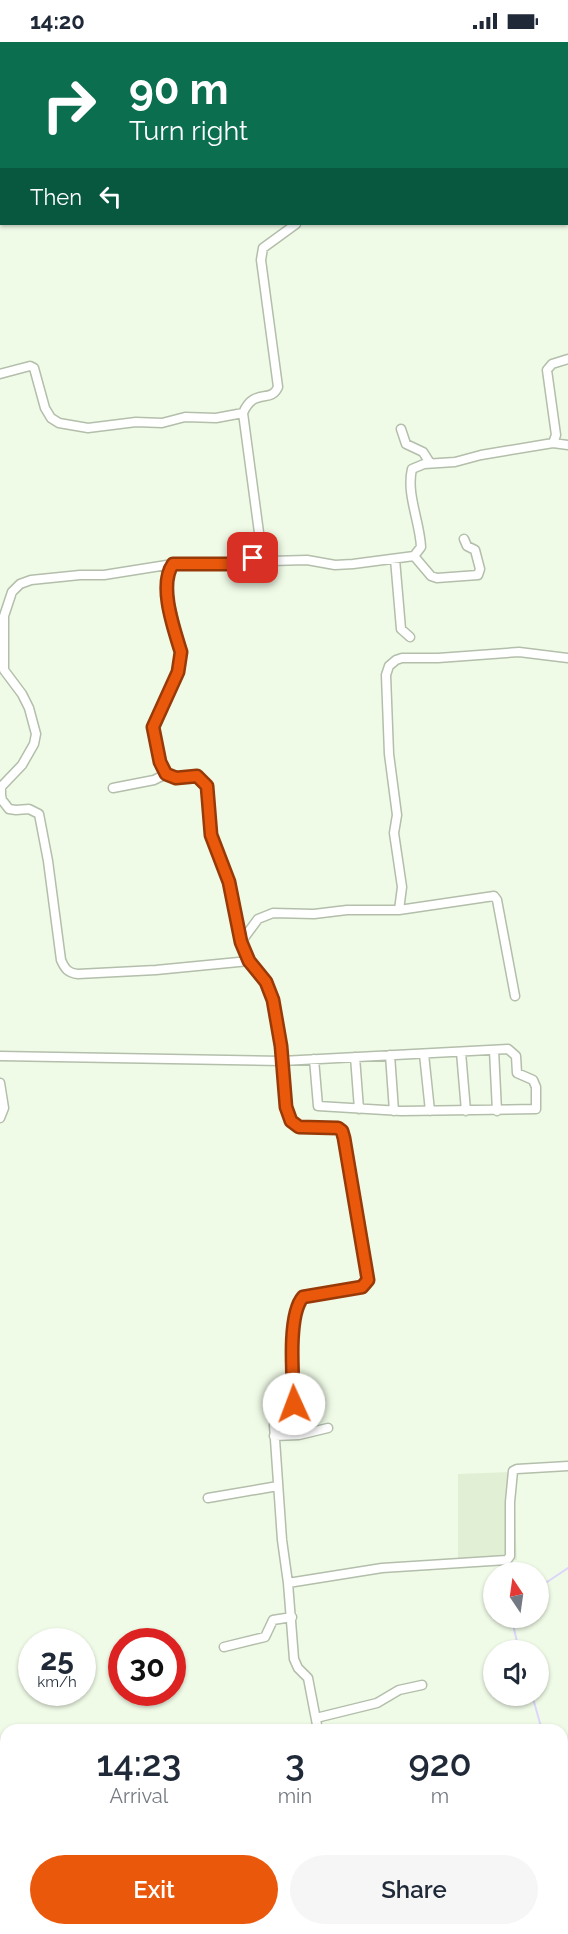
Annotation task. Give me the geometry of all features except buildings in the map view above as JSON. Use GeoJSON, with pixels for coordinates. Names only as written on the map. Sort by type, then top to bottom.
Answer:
{"type":"FeatureCollection","features":[{"type":"Feature","properties":{"kind":"street"},"geometry":{"type":"LineString","coordinates":[[260,556],[260,540],[243,413],[252,399],[270,396],[277,391],[261,260],[263,248],[295,225]]}},
{"type":"Feature","properties":{"kind":"street"},"geometry":{"type":"LineString","coordinates":[[553,443],[556,435],[547,370],[552,364],[568,359]]}},
{"type":"Feature","properties":{"kind":"street"},"geometry":{"type":"LineString","coordinates":[[0,374],[30,366],[34,368],[45,408],[51,418],[59,423],[88,428],[136,422],[162,423],[185,417],[216,418],[243,413]]}},
{"type":"Feature","properties":{"kind":"street"},"geometry":{"type":"LineString","coordinates":[[401,429],[406,444],[423,452],[430,463]]}},
{"type":"Feature","properties":{"kind":"street"},"geometry":{"type":"LineString","coordinates":[[249,961],[156,970],[78,974],[70,974],[65,968],[61,960],[48,861],[39,814],[29,808],[9,809],[1,795],[1,787],[22,765],[34,744],[36,734],[25,701],[2,669],[4,615],[12,592],[20,584],[31,580],[104,575],[173,564],[231,564],[260,556],[270,561],[307,560],[334,565],[414,556],[421,547],[421,537],[411,476],[412,469],[424,464],[455,462],[481,455],[553,443],[568,445]]}},
{"type":"Feature","properties":{"kind":"street"},"geometry":{"type":"LineString","coordinates":[[414,556],[431,576],[437,578],[478,575],[480,569],[475,550],[467,546],[464,539]]}},
{"type":"Feature","properties":{"kind":"street"},"geometry":{"type":"LineString","coordinates":[[395,559],[401,629],[410,637]]}},
{"type":"Feature","properties":{"kind":"street"},"geometry":{"type":"LineString","coordinates":[[173,564],[166,577],[166,588],[181,652],[173,684],[153,727],[160,762],[166,774],[176,778],[197,776],[207,786],[211,835],[229,882],[241,942],[249,961],[270,991],[276,1012],[286,1107],[291,1121],[299,1127],[333,1127],[342,1131],[368,1280],[362,1287],[303,1297],[300,1301],[294,1328],[294,1404],[290,1413],[276,1421],[274,1436],[295,1665],[308,1678],[317,1724]]}},
{"type":"Feature","properties":{"kind":"street"},"geometry":{"type":"LineString","coordinates":[[399,910],[402,887],[394,833],[397,815],[389,754],[386,675],[388,666],[402,658],[438,658],[509,652],[568,658]]}},
{"type":"Feature","properties":{"kind":"street"},"geometry":{"type":"LineString","coordinates":[[113,788],[154,780],[166,774]]}},
{"type":"Feature","properties":{"kind":"street"},"geometry":{"type":"LineString","coordinates":[[241,942],[258,919],[273,913],[314,914],[347,910],[399,910],[494,896],[497,900],[515,996]]}},
{"type":"Feature","properties":{"kind":"street"},"geometry":{"type":"LineString","coordinates":[[0,1056],[282,1061],[314,1059],[390,1055],[424,1054],[508,1049],[516,1056],[517,1073],[534,1080],[536,1109],[394,1111],[318,1106],[314,1059]]}},
{"type":"Feature","properties":{"kind":"street"},"geometry":{"type":"LineString","coordinates":[[494,1050],[497,1111]]}},
{"type":"Feature","properties":{"kind":"street"},"geometry":{"type":"LineString","coordinates":[[460,1052],[465,1111]]}},
{"type":"Feature","properties":{"kind":"street"},"geometry":{"type":"LineString","coordinates":[[424,1054],[430,1111]]}},
{"type":"Feature","properties":{"kind":"street"},"geometry":{"type":"LineString","coordinates":[[390,1055],[394,1111]]}},
{"type":"Feature","properties":{"kind":"street"},"geometry":{"type":"LineString","coordinates":[[355,1057],[359,1109]]}},
{"type":"Feature","properties":{"kind":"street"},"geometry":{"type":"LineString","coordinates":[[0,1083],[4,1108],[0,1118]]}},
{"type":"Feature","properties":{"kind":"street"},"geometry":{"type":"LineString","coordinates":[[274,1436],[299,1435],[328,1428]]}},
{"type":"Feature","properties":{"kind":"street"},"geometry":{"type":"LineString","coordinates":[[288,1583],[382,1568],[507,1560],[510,1556],[510,1502],[513,1472],[517,1469],[568,1466]]}},
{"type":"Feature","properties":{"kind":"street"},"geometry":{"type":"LineString","coordinates":[[208,1498],[278,1486]]}},
{"type":"Feature","properties":{"kind":"street"},"geometry":{"type":"LineString","coordinates":[[224,1647],[262,1638],[267,1634],[273,1620],[292,1617]]}},
{"type":"Feature","properties":{"kind":"street"},"geometry":{"type":"LineString","coordinates":[[316,1718],[377,1703],[399,1690],[422,1685]]}},
{"type":"Feature","properties":{"kind":"shaded area"},"geometry":{"type":"Polygon","coordinates":[[[513,1472],[517,1560],[458,1565],[458,1474],[513,1472]]]}},
{"type":"Feature","properties":{"kind":"waterway"},"geometry":{"type":"LineString","coordinates":[[549,1581],[568,1568]]}},
{"type":"Feature","properties":{"kind":"waterway"},"geometry":{"type":"LineString","coordinates":[[514,1628],[517,1640]]}},
{"type":"Feature","properties":{"kind":"waterway"},"geometry":{"type":"LineString","coordinates":[[535,1706],[540,1724]]}},
{"type":"Feature","properties":{"kind":"route"},"geometry":{"type":"LineString","coordinates":[[253,558],[231,564],[173,564],[169,570],[166,577],[166,588],[181,652],[180,663],[173,684],[159,711],[153,734],[160,762],[166,774],[176,778],[197,776],[207,786],[211,835],[229,882],[241,942],[249,961],[266,982],[273,1000],[281,1046],[286,1107],[291,1121],[305,1128],[338,1128],[342,1131],[344,1138],[368,1280],[367,1284],[362,1287],[303,1297],[300,1301],[294,1328],[294,1404]]}}]}
